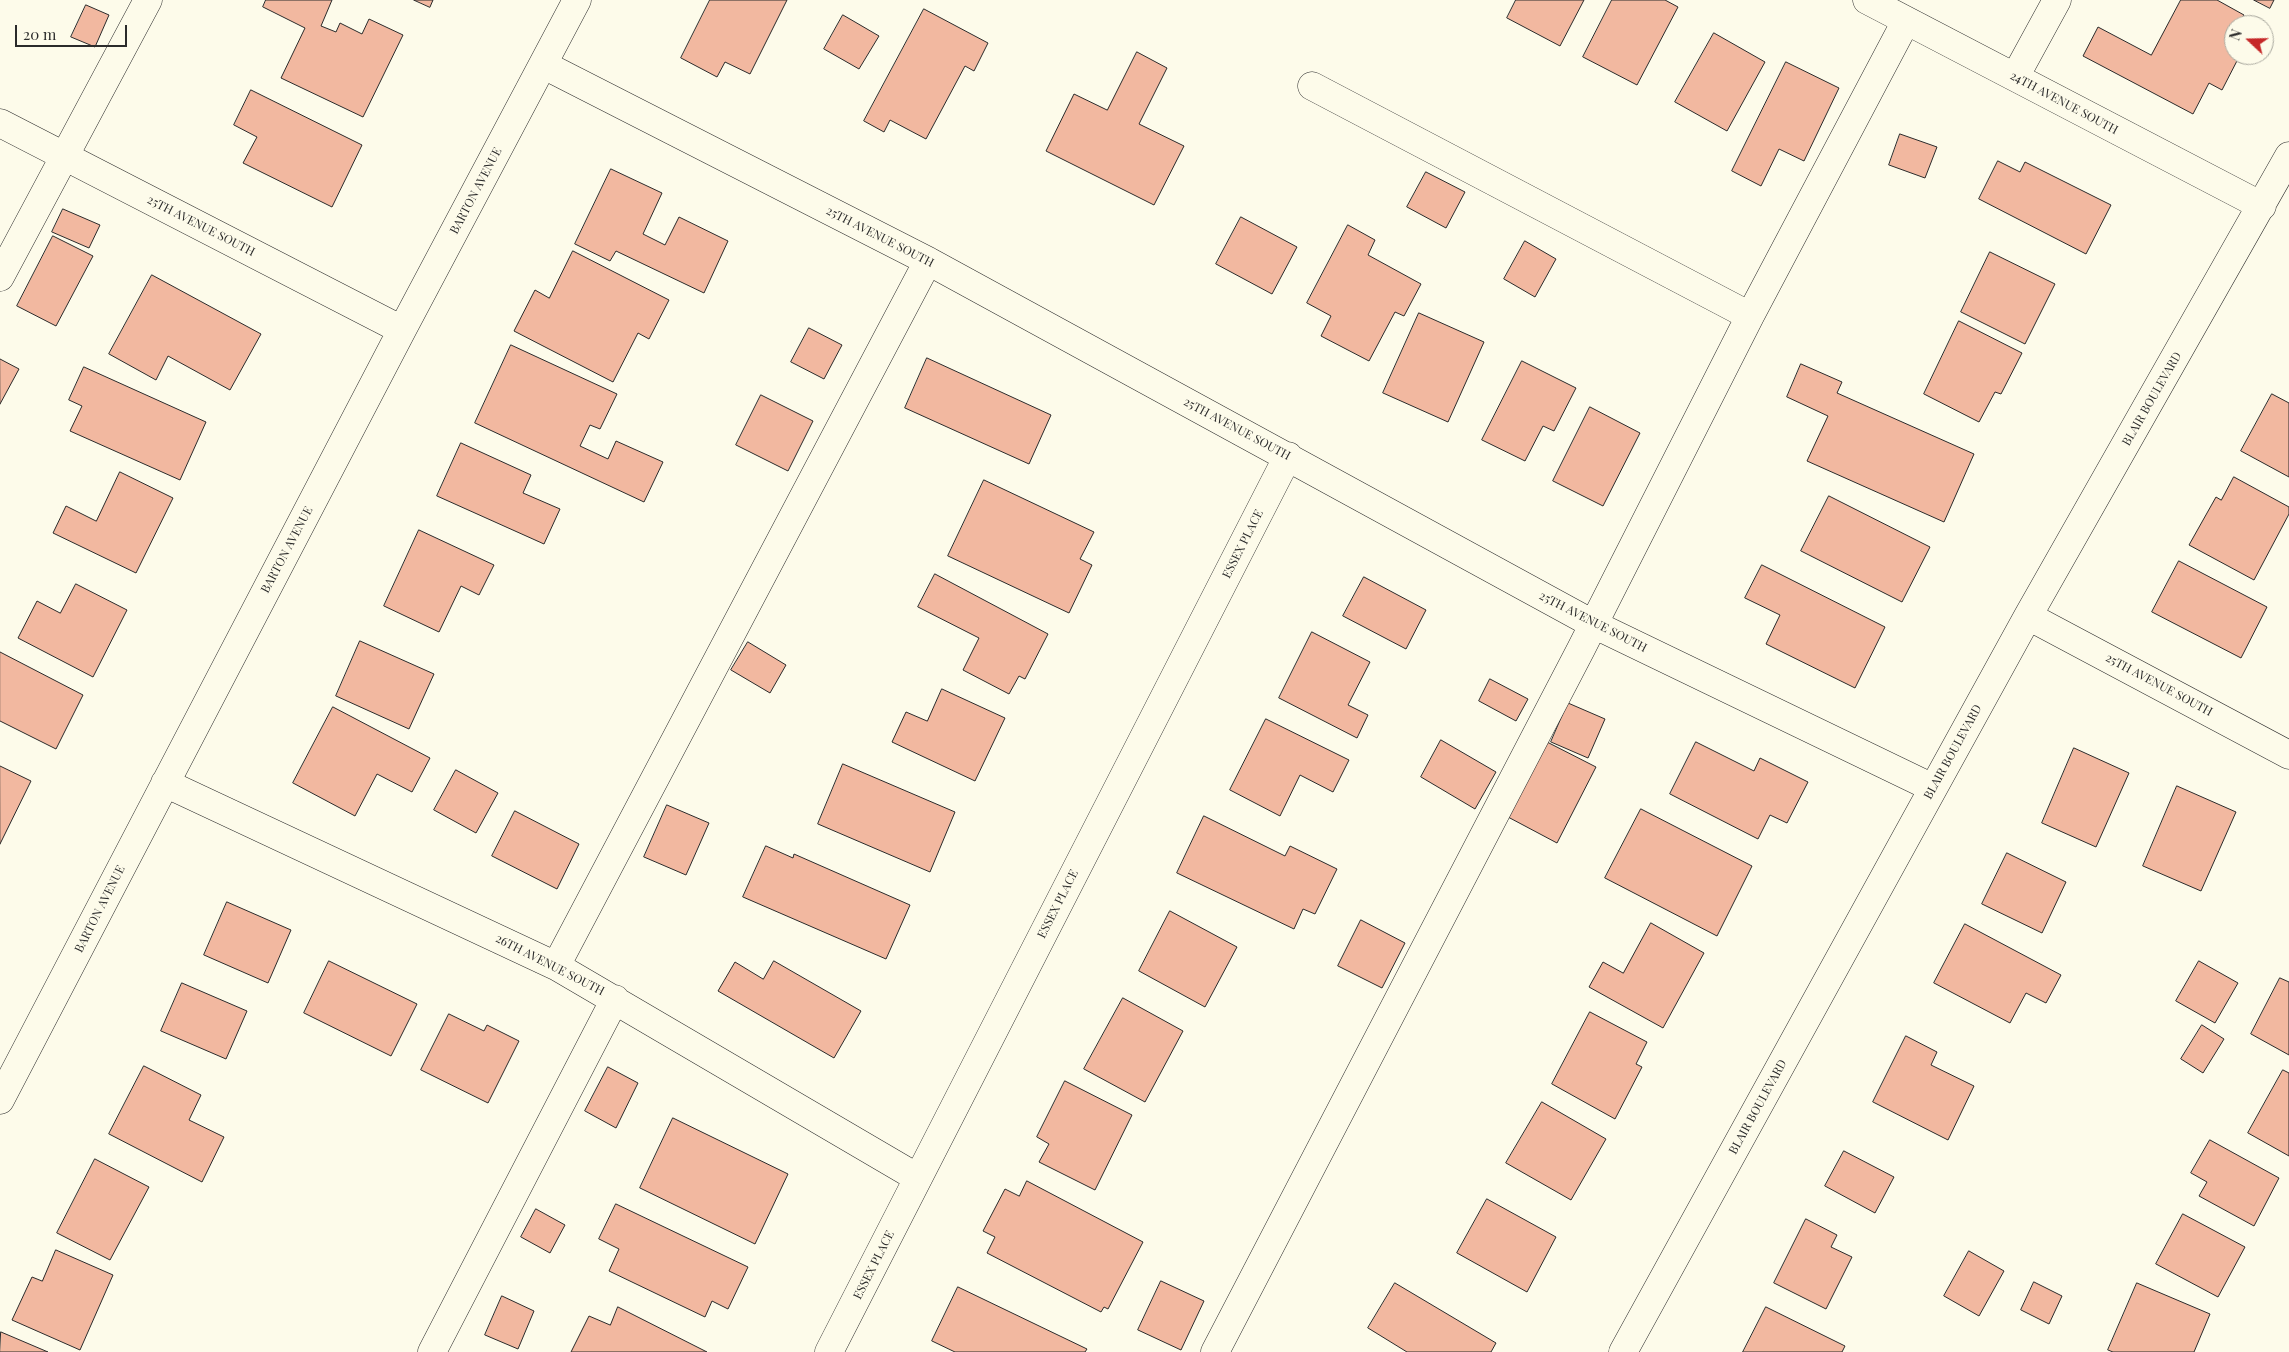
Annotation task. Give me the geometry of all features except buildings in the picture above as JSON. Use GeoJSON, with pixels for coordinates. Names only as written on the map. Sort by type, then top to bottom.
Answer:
{"type":"FeatureCollection","features":[{"type":"Feature","properties":{"kind":"street"},"geometry":{"type":"LineString","coordinates":[[0,276],[148,0]]}},
{"type":"Feature","properties":{"kind":"street","name":"BARTON AVENUE"},"geometry":{"type":"LineString","coordinates":[[0,1100],[402,330],[577,0]]}},
{"type":"Feature","properties":{"kind":"street","name":"24TH AVENUE SOUTH"},"geometry":{"type":"LineString","coordinates":[[1867,0],[2262,206]]}},
{"type":"Feature","properties":{"kind":"street"},"geometry":{"type":"LineString","coordinates":[[2015,78],[2056,0]]}},
{"type":"Feature","properties":{"kind":"street"},"geometry":{"type":"LineString","coordinates":[[1215,1352],[1593,624],[1750,316],[1906,21]]}},
{"type":"Feature","properties":{"kind":"street","name":"25TH AVENUE SOUTH"},"geometry":{"type":"LineString","coordinates":[[544,65],[928,261],[1593,624],[1932,788]]}},
{"type":"Feature","properties":{"kind":"street"},"geometry":{"type":"LineString","coordinates":[[1312,86],[1750,316]]}},
{"type":"Feature","properties":{"kind":"street","name":"25TH AVENUE SOUTH"},"geometry":{"type":"LineString","coordinates":[[0,123],[402,330]]}},
{"type":"Feature","properties":{"kind":"street","name":"BLAIR BOULEVARD"},"geometry":{"type":"LineString","coordinates":[[1623,1352],[1932,788],[2289,156]]}},
{"type":"Feature","properties":{"kind":"street"},"geometry":{"type":"LineString","coordinates":[[556,966],[928,261]]}},
{"type":"Feature","properties":{"kind":"street","name":"ESSEX PLACE"},"geometry":{"type":"LineString","coordinates":[[829,1352],[1288,456]]}},
{"type":"Feature","properties":{"kind":"street","name":"25TH AVENUE SOUTH"},"geometry":{"type":"LineString","coordinates":[[2028,616],[2289,755]]}},
{"type":"Feature","properties":{"kind":"street","name":"26TH AVENUE SOUTH"},"geometry":{"type":"LineString","coordinates":[[165,783],[556,966],[886,1161],[918,1178]]}},
{"type":"Feature","properties":{"kind":"street"},"geometry":{"type":"LineString","coordinates":[[432,1352],[614,999]]}}]}
